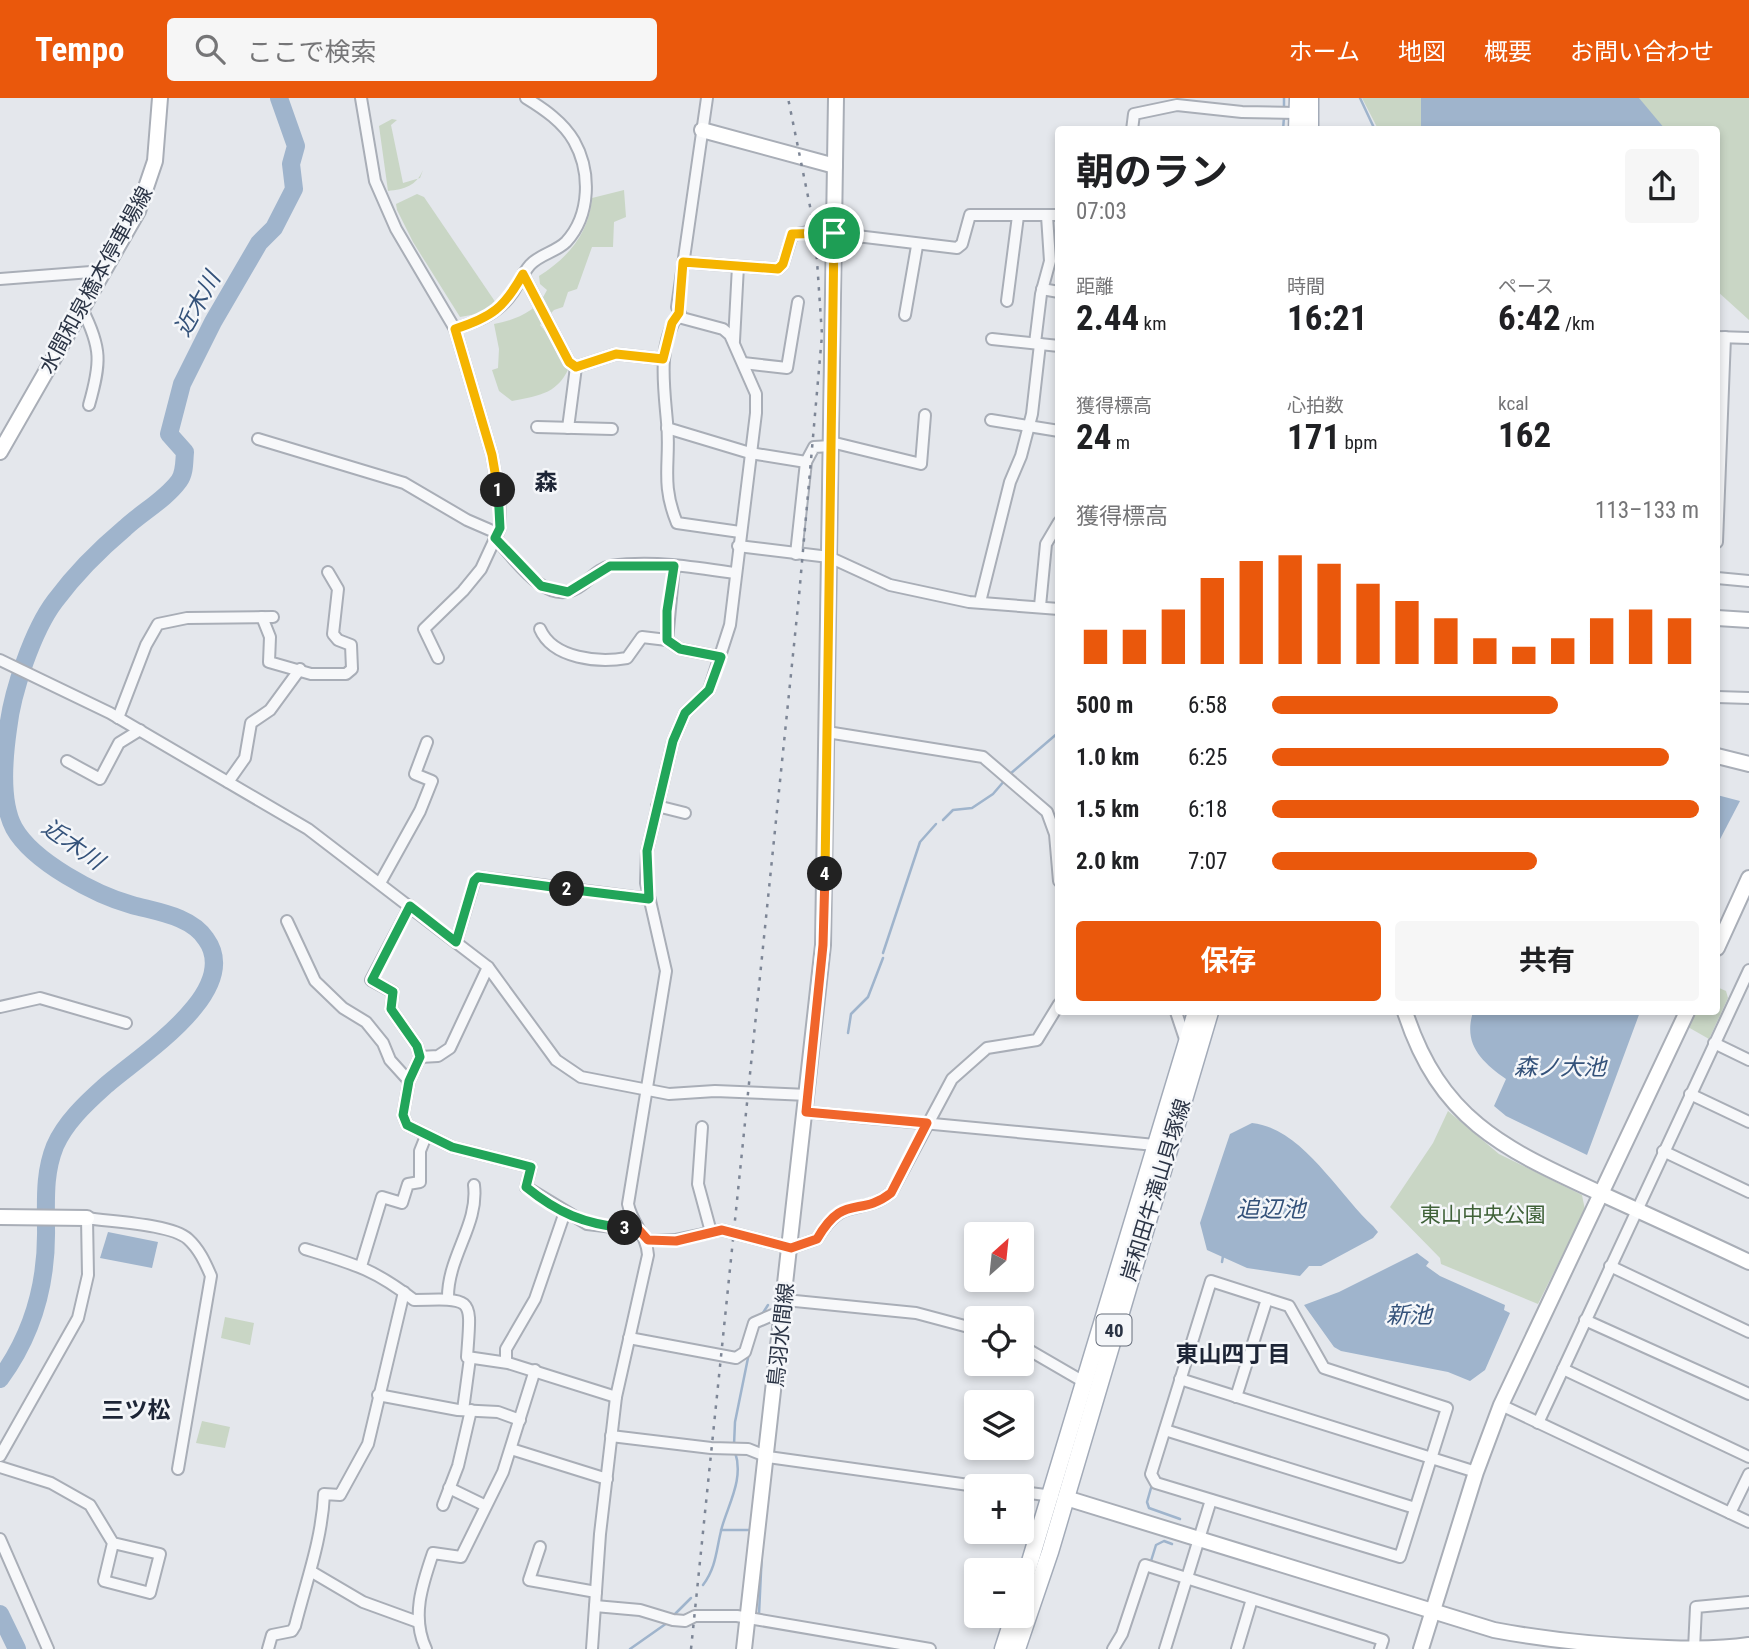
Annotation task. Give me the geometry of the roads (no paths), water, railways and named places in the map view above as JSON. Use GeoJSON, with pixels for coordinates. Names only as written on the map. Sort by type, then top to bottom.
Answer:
{"type":"FeatureCollection","features":[{"type":"Feature","properties":{"kind":"main road"},"geometry":{"type":"LineString","coordinates":[[1310,98],[1310,126]]}},
{"type":"Feature","properties":{"kind":"main road","name":"岸和田牛滝山貝塚線"},"geometry":{"type":"LineString","coordinates":[[1034,1558],[1058,1497],[1084,1382],[1194,1015]]}},
{"type":"Feature","properties":{"kind":"main road","name":"岸和田牛滝山貝塚線"},"geometry":{"type":"LineString","coordinates":[[1017,1649],[1058,1497],[1209,1015]]}},
{"type":"Feature","properties":{"kind":"main road"},"geometry":{"type":"LineString","coordinates":[[1003,1649],[1010,1628]]}},
{"type":"Feature","properties":{"kind":"street","name":"水間和泉橋本停車場線"},"geometry":{"type":"LineString","coordinates":[[0,452],[138,211],[152,175],[160,135],[160,98]]}},
{"type":"Feature","properties":{"kind":"street"},"geometry":{"type":"LineString","coordinates":[[361,98],[375,181],[396,229],[455,329],[492,455],[499,496],[496,536],[481,569],[463,591],[424,629],[438,658]]}},
{"type":"Feature","properties":{"kind":"street"},"geometry":{"type":"LineString","coordinates":[[455,329],[494,313],[505,303],[531,264],[565,243],[580,223],[586,184],[585,166],[574,139],[550,113],[526,98]]}},
{"type":"Feature","properties":{"kind":"street"},"geometry":{"type":"LineString","coordinates":[[707,98],[683,262],[679,313],[672,323],[663,359],[665,369],[662,395],[667,428],[665,479],[669,502],[677,523],[740,532]]}},
{"type":"Feature","properties":{"kind":"street","name":"鳥羽水間線"},"geometry":{"type":"LineString","coordinates":[[744,1649],[768,1457],[823,945],[836,98]]}},
{"type":"Feature","properties":{"kind":"street"},"geometry":{"type":"LineString","coordinates":[[1132,126],[1134,114],[1177,105],[1242,112],[1297,113]]}},
{"type":"Feature","properties":{"kind":"street"},"geometry":{"type":"LineString","coordinates":[[702,130],[835,166]]}},
{"type":"Feature","properties":{"kind":"street"},"geometry":{"type":"LineString","coordinates":[[683,262],[781,268],[792,234],[834,233],[917,246],[960,247],[970,215],[1053,215],[1050,261],[1042,289],[1032,414],[980,603]]}},
{"type":"Feature","properties":{"kind":"street"},"geometry":{"type":"LineString","coordinates":[[1007,301],[1018,216]]}},
{"type":"Feature","properties":{"kind":"street"},"geometry":{"type":"LineString","coordinates":[[905,315],[917,246]]}},
{"type":"Feature","properties":{"kind":"street"},"geometry":{"type":"LineString","coordinates":[[734,341],[738,266]]}},
{"type":"Feature","properties":{"kind":"street"},"geometry":{"type":"LineString","coordinates":[[0,279],[104,271]]}},
{"type":"Feature","properties":{"kind":"street"},"geometry":{"type":"LineString","coordinates":[[523,274],[569,362],[576,367]]}},
{"type":"Feature","properties":{"kind":"street"},"geometry":{"type":"LineString","coordinates":[[1042,289],[1055,291]]}},
{"type":"Feature","properties":{"kind":"street"},"geometry":{"type":"LineString","coordinates":[[743,363],[787,368],[798,302]]}},
{"type":"Feature","properties":{"kind":"street"},"geometry":{"type":"LineString","coordinates":[[82,309],[96,335],[100,365],[89,405]]}},
{"type":"Feature","properties":{"kind":"street"},"geometry":{"type":"LineString","coordinates":[[592,1649],[611,1436],[628,1338],[648,1255],[648,1240],[631,1217],[628,1204],[666,971],[663,948],[649,899],[647,851],[673,741],[685,713],[709,690],[730,625],[734,573],[757,400],[734,341],[723,329],[687,320],[679,313]]}},
{"type":"Feature","properties":{"kind":"street"},"geometry":{"type":"LineString","coordinates":[[1720,388],[1721,337],[1749,338]]}},
{"type":"Feature","properties":{"kind":"street"},"geometry":{"type":"LineString","coordinates":[[992,339],[1055,346]]}},
{"type":"Feature","properties":{"kind":"street"},"geometry":{"type":"LineString","coordinates":[[576,367],[616,354],[663,359]]}},
{"type":"Feature","properties":{"kind":"street"},"geometry":{"type":"LineString","coordinates":[[568,428],[576,367]]}},
{"type":"Feature","properties":{"kind":"street"},"geometry":{"type":"LineString","coordinates":[[796,554],[806,462],[814,447],[831,444],[920,464],[925,415]]}},
{"type":"Feature","properties":{"kind":"street"},"geometry":{"type":"LineString","coordinates":[[991,419],[1055,430]]}},
{"type":"Feature","properties":{"kind":"street"},"geometry":{"type":"LineString","coordinates":[[537,427],[612,429]]}},
{"type":"Feature","properties":{"kind":"street"},"geometry":{"type":"LineString","coordinates":[[667,428],[750,453],[806,462]]}},
{"type":"Feature","properties":{"kind":"street"},"geometry":{"type":"LineString","coordinates":[[258,439],[404,483],[496,536],[541,586],[561,592],[577,588],[610,566],[674,566],[734,573]]}},
{"type":"Feature","properties":{"kind":"street"},"geometry":{"type":"LineString","coordinates":[[1040,606],[1046,544],[1055,529]]}},
{"type":"Feature","properties":{"kind":"street"},"geometry":{"type":"LineString","coordinates":[[738,546],[829,557],[890,585],[980,603],[1055,608]]}},
{"type":"Feature","properties":{"kind":"street"},"geometry":{"type":"LineString","coordinates":[[667,640],[667,611],[674,566]]}},
{"type":"Feature","properties":{"kind":"street"},"geometry":{"type":"LineString","coordinates":[[118,718],[146,645],[158,624],[187,618],[268,617],[269,662],[311,674],[346,674],[352,669],[351,645],[333,634],[338,589],[328,572]]}},
{"type":"Feature","properties":{"kind":"street"},"geometry":{"type":"LineString","coordinates":[[1720,578],[1749,581]]}},
{"type":"Feature","properties":{"kind":"street"},"geometry":{"type":"LineString","coordinates":[[1720,618],[1749,620]]}},
{"type":"Feature","properties":{"kind":"street"},"geometry":{"type":"LineString","coordinates":[[540,629],[544,637],[558,648],[597,659],[627,658],[642,637],[667,640],[680,649],[721,657]]}},
{"type":"Feature","properties":{"kind":"street"},"geometry":{"type":"LineString","coordinates":[[0,660],[61,687],[140,730],[308,829],[488,967],[556,1060],[581,1077],[669,1094],[715,1091],[808,1095]]}},
{"type":"Feature","properties":{"kind":"street"},"geometry":{"type":"LineString","coordinates":[[228,782],[245,758],[247,732],[251,723],[270,709],[300,669]]}},
{"type":"Feature","properties":{"kind":"street"},"geometry":{"type":"LineString","coordinates":[[1720,697],[1749,698]]}},
{"type":"Feature","properties":{"kind":"street"},"geometry":{"type":"LineString","coordinates":[[67,761],[100,779],[119,743],[140,730]]}},
{"type":"Feature","properties":{"kind":"street"},"geometry":{"type":"LineString","coordinates":[[827,732],[983,757],[1046,812],[1055,834]]}},
{"type":"Feature","properties":{"kind":"street"},"geometry":{"type":"LineString","coordinates":[[380,883],[420,811],[432,781],[415,774],[427,742]]}},
{"type":"Feature","properties":{"kind":"street"},"geometry":{"type":"LineString","coordinates":[[1720,757],[1749,764]]}},
{"type":"Feature","properties":{"kind":"street"},"geometry":{"type":"LineString","coordinates":[[657,806],[685,813]]}},
{"type":"Feature","properties":{"kind":"street"},"geometry":{"type":"LineString","coordinates":[[456,942],[474,881],[478,877],[649,899]]}},
{"type":"Feature","properties":{"kind":"street"},"geometry":{"type":"LineString","coordinates":[[1720,941],[1749,878]]}},
{"type":"Feature","properties":{"kind":"street"},"geometry":{"type":"LineString","coordinates":[[410,906],[372,980],[393,992],[391,1009],[417,1046],[420,1057],[409,1081],[403,1115],[407,1125],[452,1147],[531,1167],[526,1187],[587,1224],[639,1230]]}},
{"type":"Feature","properties":{"kind":"street"},"geometry":{"type":"LineString","coordinates":[[287,921],[315,981],[343,1009],[366,1022],[383,1043],[390,1060],[409,1081]]}},
{"type":"Feature","properties":{"kind":"street"},"geometry":{"type":"LineString","coordinates":[[420,1057],[438,1056],[450,1048],[488,967]]}},
{"type":"Feature","properties":{"kind":"street"},"geometry":{"type":"LineString","coordinates":[[1538,1423],[1714,1043],[1744,991],[1749,971]]}},
{"type":"Feature","properties":{"kind":"street"},"geometry":{"type":"LineString","coordinates":[[0,1007],[40,998],[125,1023]]}},
{"type":"Feature","properties":{"kind":"street"},"geometry":{"type":"LineString","coordinates":[[648,1240],[676,1241],[722,1230],[791,1248],[817,1239],[829,1218],[839,1211],[883,1200],[891,1193],[952,1079],[987,1048],[1037,1040],[1055,1011]]}},
{"type":"Feature","properties":{"kind":"street"},"geometry":{"type":"LineString","coordinates":[[1177,1015],[1186,1042]]}},
{"type":"Feature","properties":{"kind":"street"},"geometry":{"type":"LineString","coordinates":[[1406,1015],[1425,1065],[1462,1113],[1486,1133],[1532,1163],[1749,1262]]}},
{"type":"Feature","properties":{"kind":"street"},"geometry":{"type":"LineString","coordinates":[[1421,1649],[1476,1472],[1501,1405],[1686,1015]]}},
{"type":"Feature","properties":{"kind":"street"},"geometry":{"type":"LineString","coordinates":[[1714,1043],[1749,1060]]}},
{"type":"Feature","properties":{"kind":"street"},"geometry":{"type":"LineString","coordinates":[[1690,1094],[1749,1122]]}},
{"type":"Feature","properties":{"kind":"street"},"geometry":{"type":"LineString","coordinates":[[806,1112],[1155,1145]]}},
{"type":"Feature","properties":{"kind":"street"},"geometry":{"type":"LineString","coordinates":[[702,1127],[698,1184],[711,1233]]}},
{"type":"Feature","properties":{"kind":"street"},"geometry":{"type":"LineString","coordinates":[[361,1266],[382,1197],[402,1203],[408,1184],[420,1182],[420,1151],[426,1136]]}},
{"type":"Feature","properties":{"kind":"street"},"geometry":{"type":"LineString","coordinates":[[1664,1151],[1749,1192]]}},
{"type":"Feature","properties":{"kind":"street"},"geometry":{"type":"LineString","coordinates":[[448,1299],[450,1268],[474,1210],[474,1185]]}},
{"type":"Feature","properties":{"kind":"street"},"geometry":{"type":"LineString","coordinates":[[506,1362],[506,1349],[535,1299],[565,1212]]}},
{"type":"Feature","properties":{"kind":"street"},"geometry":{"type":"LineString","coordinates":[[3,1217],[81,1217],[160,1228],[187,1237],[204,1258],[211,1276],[178,1469]]}},
{"type":"Feature","properties":{"kind":"street"},"geometry":{"type":"LineString","coordinates":[[0,1457],[78,1318],[88,1275],[81,1217]]}},
{"type":"Feature","properties":{"kind":"street"},"geometry":{"type":"LineString","coordinates":[[305,1250],[361,1266],[387,1278],[414,1300],[448,1299],[466,1303],[470,1312],[467,1410],[458,1465],[443,1505]]}},
{"type":"Feature","properties":{"kind":"street"},"geometry":{"type":"LineString","coordinates":[[1610,1266],[1749,1332]]}},
{"type":"Feature","properties":{"kind":"street"},"geometry":{"type":"LineString","coordinates":[[1210,1281],[1289,1306],[1324,1368],[1447,1408],[1400,1558],[1156,1483],[1151,1474],[1180,1379],[1210,1281]]}},
{"type":"Feature","properties":{"kind":"street"},"geometry":{"type":"LineString","coordinates":[[268,1649],[272,1635],[292,1631],[295,1626],[312,1572],[312,1555],[323,1526],[324,1494],[340,1495],[368,1444],[378,1395],[399,1325],[404,1292]]}},
{"type":"Feature","properties":{"kind":"street"},"geometry":{"type":"LineString","coordinates":[[1236,1397],[1267,1299]]}},
{"type":"Feature","properties":{"kind":"street"},"geometry":{"type":"LineString","coordinates":[[628,1338],[736,1358],[745,1352],[754,1323],[785,1305],[916,1313],[964,1326]]}},
{"type":"Feature","properties":{"kind":"street"},"geometry":{"type":"LineString","coordinates":[[1585,1320],[1749,1394]]}},
{"type":"Feature","properties":{"kind":"street"},"geometry":{"type":"LineString","coordinates":[[1034,1353],[1084,1382]]}},
{"type":"Feature","properties":{"kind":"street"},"geometry":{"type":"LineString","coordinates":[[470,1358],[506,1362],[617,1397]]}},
{"type":"Feature","properties":{"kind":"street"},"geometry":{"type":"LineString","coordinates":[[1563,1369],[1749,1457]]}},
{"type":"Feature","properties":{"kind":"street"},"geometry":{"type":"LineString","coordinates":[[426,1649],[418,1622],[423,1584],[433,1553],[461,1556],[484,1505],[503,1472],[535,1370]]}},
{"type":"Feature","properties":{"kind":"street"},"geometry":{"type":"LineString","coordinates":[[1180,1379],[1476,1472]]}},
{"type":"Feature","properties":{"kind":"street"},"geometry":{"type":"LineString","coordinates":[[378,1395],[467,1410],[498,1412],[520,1420]]}},
{"type":"Feature","properties":{"kind":"street"},"geometry":{"type":"LineString","coordinates":[[1501,1405],[1749,1522]]}},
{"type":"Feature","properties":{"kind":"street"},"geometry":{"type":"LineString","coordinates":[[1165,1430],[1415,1508]]}},
{"type":"Feature","properties":{"kind":"street"},"geometry":{"type":"LineString","coordinates":[[611,1436],[711,1448],[748,1449],[768,1457],[964,1484]]}},
{"type":"Feature","properties":{"kind":"street"},"geometry":{"type":"LineString","coordinates":[[511,1449],[607,1479]]}},
{"type":"Feature","properties":{"kind":"street"},"geometry":{"type":"LineString","coordinates":[[0,1467],[51,1483],[90,1505],[113,1543],[104,1581],[150,1593],[160,1553],[113,1543]]}},
{"type":"Feature","properties":{"kind":"street"},"geometry":{"type":"LineString","coordinates":[[1730,1513],[1749,1474]]}},
{"type":"Feature","properties":{"kind":"street"},"geometry":{"type":"LineString","coordinates":[[449,1488],[484,1505]]}},
{"type":"Feature","properties":{"kind":"street"},"geometry":{"type":"LineString","coordinates":[[1034,1494],[1058,1497],[1520,1635],[1615,1648],[1749,1645]]}},
{"type":"Feature","properties":{"kind":"street"},"geometry":{"type":"LineString","coordinates":[[1165,1649],[1212,1500]]}},
{"type":"Feature","properties":{"kind":"street"},"geometry":{"type":"LineString","coordinates":[[0,1539],[48,1649]]}},
{"type":"Feature","properties":{"kind":"street"},"geometry":{"type":"LineString","coordinates":[[540,1547],[529,1580],[596,1592]]}},
{"type":"Feature","properties":{"kind":"street"},"geometry":{"type":"LineString","coordinates":[[1113,1649],[1122,1634],[1145,1565],[1382,1640],[1380,1649]]}},
{"type":"Feature","properties":{"kind":"street"},"geometry":{"type":"LineString","coordinates":[[312,1572],[363,1602],[418,1622]]}},
{"type":"Feature","properties":{"kind":"street"},"geometry":{"type":"LineString","coordinates":[[1237,1649],[1252,1599]]}},
{"type":"Feature","properties":{"kind":"street"},"geometry":{"type":"LineString","coordinates":[[1694,1648],[1696,1607],[1749,1602]]}},
{"type":"Feature","properties":{"kind":"street"},"geometry":{"type":"LineString","coordinates":[[595,1606],[640,1610],[673,1620],[714,1615],[748,1618],[930,1649]]}},
{"type":"Feature","properties":{"kind":"water"},"geometry":{"type":"Polygon","coordinates":[[[1421,98],[1639,98],[1662,126],[1421,126],[1421,98]]]}},
{"type":"Feature","properties":{"kind":"water"},"geometry":{"type":"Polygon","coordinates":[[[1720,796],[1740,801],[1720,839],[1720,796]]]}},
{"type":"Feature","properties":{"kind":"water","name":"森ノ大池"},"geometry":{"type":"Polygon","coordinates":[[[1472,1015],[1639,1015],[1587,1155],[1506,1116],[1494,1106],[1506,1079],[1476,1051],[1470,1033],[1472,1015]]]}},
{"type":"Feature","properties":{"kind":"water","name":"追辺池"},"geometry":{"type":"Polygon","coordinates":[[[1252,1123],[1270,1128],[1303,1149],[1378,1232],[1373,1238],[1321,1266],[1309,1266],[1300,1276],[1247,1268],[1207,1250],[1200,1223],[1230,1134],[1252,1123]]]}},
{"type":"Feature","properties":{"kind":"water"},"geometry":{"type":"Polygon","coordinates":[[[108,1232],[158,1242],[152,1268],[100,1258],[108,1232]]]}},
{"type":"Feature","properties":{"kind":"water","name":"新池"},"geometry":{"type":"Polygon","coordinates":[[[1417,1253],[1429,1262],[1426,1266],[1440,1276],[1505,1305],[1504,1310],[1510,1313],[1485,1370],[1470,1381],[1448,1372],[1341,1351],[1334,1347],[1304,1305],[1339,1292],[1417,1253]]]}},
{"type":"Feature","properties":{"kind":"waterway","name":"近木川"},"geometry":{"type":"LineString","coordinates":[[0,1379],[21,1344],[41,1288],[46,1248],[47,1176],[51,1156],[59,1138],[90,1100],[181,1022],[199,1001],[211,980],[214,959],[206,939],[192,925],[173,916],[101,894],[50,865],[23,841],[14,828],[5,793],[5,753],[10,714],[32,644],[55,601],[97,553],[167,494],[181,478],[185,452],[169,434],[182,384],[213,322],[259,243],[274,228],[294,189],[291,164],[296,146],[279,98]]}},
{"type":"Feature","properties":{"kind":"waterway"},"geometry":{"type":"LineString","coordinates":[[1284,98],[1284,106]]}},
{"type":"Feature","properties":{"kind":"waterway"},"geometry":{"type":"LineString","coordinates":[[1360,98],[1373,126]]}},
{"type":"Feature","properties":{"kind":"waterway"},"geometry":{"type":"LineString","coordinates":[[1283,126],[1284,117]]}},
{"type":"Feature","properties":{"kind":"waterway"},"geometry":{"type":"LineString","coordinates":[[1010,774],[1055,735]]}},
{"type":"Feature","properties":{"kind":"waterway"},"geometry":{"type":"LineString","coordinates":[[943,820],[953,810],[972,808],[993,794],[1005,780]]}},
{"type":"Feature","properties":{"kind":"waterway"},"geometry":{"type":"LineString","coordinates":[[883,953],[920,842],[936,824]]}},
{"type":"Feature","properties":{"kind":"waterway"},"geometry":{"type":"LineString","coordinates":[[848,1033],[851,1014],[868,997],[883,958]]}},
{"type":"Feature","properties":{"kind":"waterway"},"geometry":{"type":"LineString","coordinates":[[1222,1262],[1223,1256]]}},
{"type":"Feature","properties":{"kind":"waterway"},"geometry":{"type":"LineString","coordinates":[[761,1316],[768,1305]]}},
{"type":"Feature","properties":{"kind":"waterway"},"geometry":{"type":"LineString","coordinates":[[734,1445],[735,1422],[749,1353]]}},
{"type":"Feature","properties":{"kind":"waterway"},"geometry":{"type":"LineString","coordinates":[[703,1585],[714,1564],[722,1527],[737,1481],[735,1452]]}},
{"type":"Feature","properties":{"kind":"waterway"},"geometry":{"type":"LineString","coordinates":[[1151,1488],[1147,1502],[1149,1508],[1180,1519]]}},
{"type":"Feature","properties":{"kind":"waterway"},"geometry":{"type":"LineString","coordinates":[[721,1530],[751,1530]]}},
{"type":"Feature","properties":{"kind":"waterway"},"geometry":{"type":"LineString","coordinates":[[1151,1561],[1156,1545],[1164,1541],[1172,1544]]}},
{"type":"Feature","properties":{"kind":"waterway"},"geometry":{"type":"LineString","coordinates":[[759,1614],[762,1551]]}},
{"type":"Feature","properties":{"kind":"waterway"},"geometry":{"type":"LineString","coordinates":[[674,1615],[691,1598]]}},
{"type":"Feature","properties":{"kind":"waterway","name":"近木川"},"geometry":{"type":"LineString","coordinates":[[0,1614],[17,1649]]}},
{"type":"Feature","properties":{"kind":"waterway"},"geometry":{"type":"LineString","coordinates":[[630,1649],[667,1623]]}},
{"type":"Feature","properties":{"kind":"railway"},"geometry":{"type":"LineString","coordinates":[[691,1649],[799,596],[822,335],[815,231],[788,98]]}},
{"type":"Feature","properties":{"kind":"district","name":"森"},"geometry":{"type":"Point","coordinates":[546,482]}},
{"type":"Feature","properties":{"kind":"district","name":"東山四丁目"},"geometry":{"type":"Point","coordinates":[1233,1354]}},
{"type":"Feature","properties":{"kind":"district","name":"三ツ松"},"geometry":{"type":"Point","coordinates":[136,1410]}},
{"type":"Feature","properties":{"kind":"park label","name":"東山中央公園"},"geometry":{"type":"Point","coordinates":[1483,1215]}}]}
